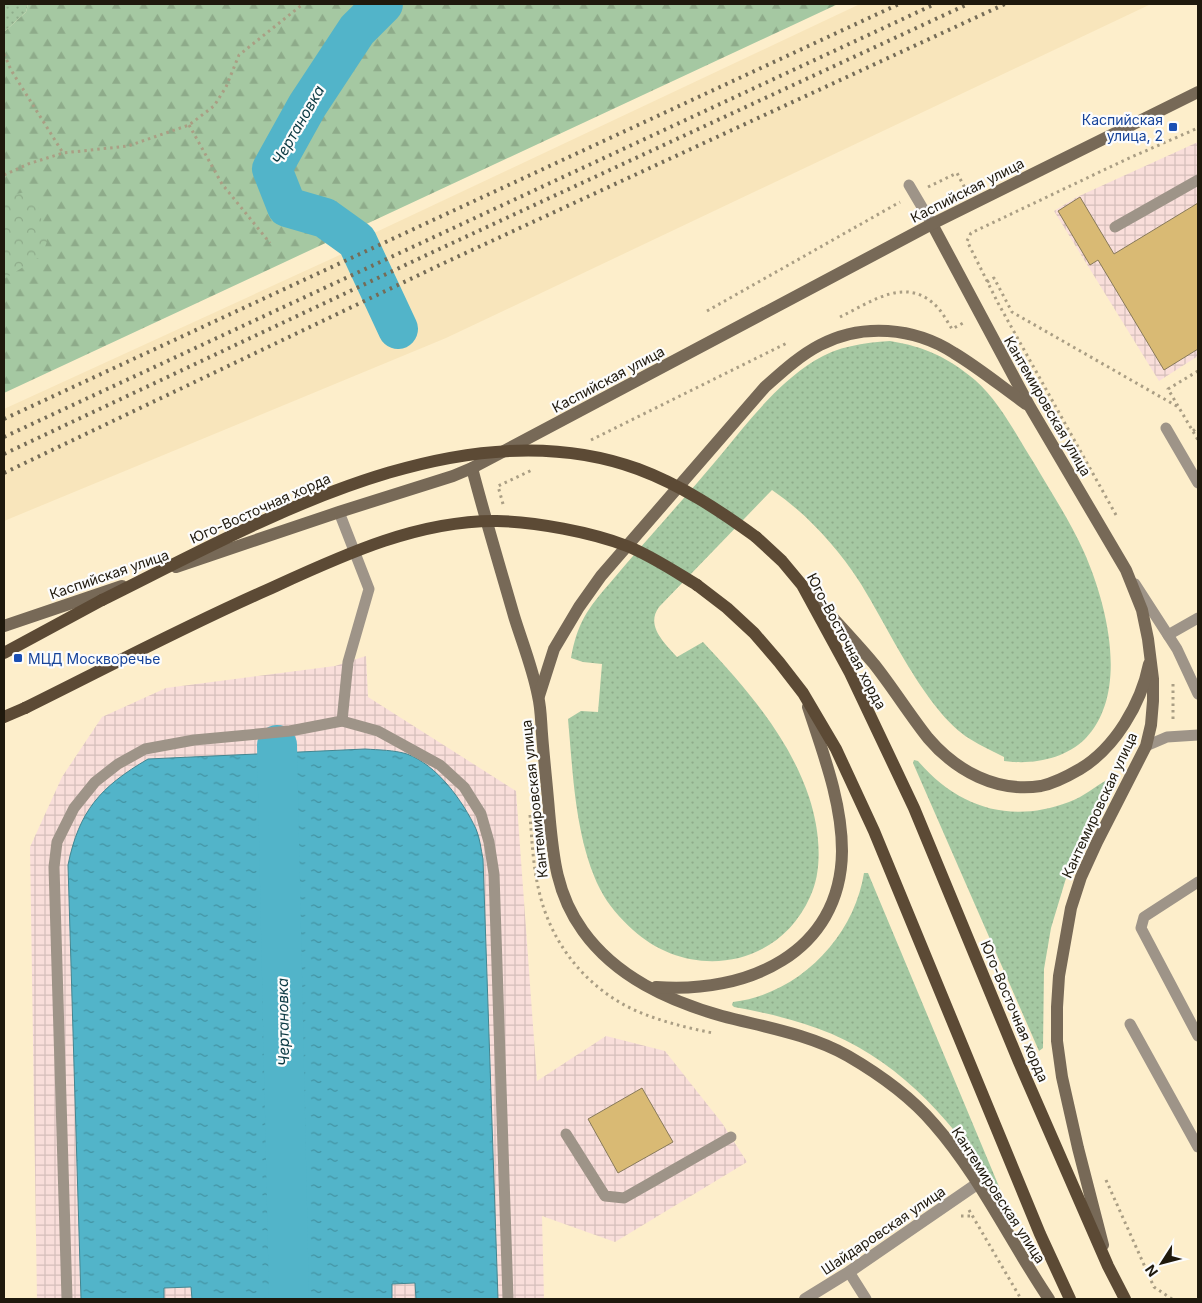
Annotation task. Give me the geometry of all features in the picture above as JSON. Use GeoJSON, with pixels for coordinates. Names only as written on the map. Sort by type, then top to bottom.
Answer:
{"type":"FeatureCollection","features":[{"type":"Feature","properties":{"kind":"main road","name":"Каспийская улица"},"geometry":{"type":"LineString","coordinates":[[4,626],[339,512],[453,476],[472,468],[932,224],[1198,92]]}},
{"type":"Feature","properties":{"kind":"main road","name":"Кантемировская улица"},"geometry":{"type":"LineString","coordinates":[[932,224],[1030,407],[1126,570],[1142,610],[1150,656],[1153,701],[1151,725],[1146,746],[1080,877],[1069,916],[1059,976],[1057,1041],[1062,1077],[1108,1266]]}},
{"type":"Feature","properties":{"kind":"main road"},"geometry":{"type":"LineString","coordinates":[[539,696],[554,649],[579,607],[601,576],[765,387],[807,352],[821,344],[857,333],[874,330],[907,333],[923,338],[954,353],[1030,407]]}},
{"type":"Feature","properties":{"kind":"main road","name":"Юго-Восточная хорда"},"geometry":{"type":"LineString","coordinates":[[4,653],[102,600],[260,522],[311,499],[369,478],[420,464],[458,456],[535,451],[568,454],[601,459],[637,469],[701,499],[756,537],[782,561],[802,585],[850,673],[914,808],[1019,1062],[1108,1266],[1125,1299]]}},
{"type":"Feature","properties":{"kind":"main road","name":"Кантемировская улица"},"geometry":{"type":"LineString","coordinates":[[472,468],[539,696],[552,848],[560,887],[574,918],[594,945],[624,973],[646,986],[692,1006],[798,1034],[848,1056],[886,1081],[934,1123],[977,1184],[1049,1299]]}},
{"type":"Feature","properties":{"kind":"main road"},"geometry":{"type":"LineString","coordinates":[[4,717],[226,608],[310,570],[379,543],[424,529],[456,524],[498,521],[560,529],[627,546],[660,563],[697,585],[727,608],[754,634],[803,693],[836,749],[874,831],[1040,1234],[1070,1299]]}},
{"type":"Feature","properties":{"kind":"main road"},"geometry":{"type":"LineString","coordinates":[[802,585],[875,665],[929,739],[953,762],[972,775],[998,784],[1020,787],[1043,785],[1068,776],[1086,765],[1102,751],[1119,731],[1134,707],[1142,689],[1150,656]]}},
{"type":"Feature","properties":{"kind":"main road"},"geometry":{"type":"LineString","coordinates":[[646,986],[707,987],[750,976],[786,959],[804,943],[824,917],[840,878],[842,849],[837,802],[822,747],[803,693]]}},
{"type":"Feature","properties":{"kind":"street","name":"Шайдаровская улица"},"geometry":{"type":"LineString","coordinates":[[805,1299],[849,1272],[977,1184]]}},
{"type":"Feature","properties":{"kind":"lane"},"geometry":{"type":"LineString","coordinates":[[1115,228],[1198,180]]}},
{"type":"Feature","properties":{"kind":"lane"},"geometry":{"type":"LineString","coordinates":[[912,189],[932,224]]}},
{"type":"Feature","properties":{"kind":"lane"},"geometry":{"type":"LineString","coordinates":[[1166,428],[1198,483]]}},
{"type":"Feature","properties":{"kind":"lane"},"geometry":{"type":"LineString","coordinates":[[339,512],[369,589],[348,662],[342,721]]}},
{"type":"Feature","properties":{"kind":"lane"},"geometry":{"type":"LineString","coordinates":[[1126,570],[1168,635],[1198,694]]}},
{"type":"Feature","properties":{"kind":"lane"},"geometry":{"type":"LineString","coordinates":[[1168,635],[1198,618]]}},
{"type":"Feature","properties":{"kind":"lane"},"geometry":{"type":"LineString","coordinates":[[67,1299],[54,867],[57,842],[74,808],[95,782],[118,764],[145,749],[194,740],[290,731],[342,721],[378,730],[440,765],[464,787],[481,814],[489,842],[494,874],[508,1299]]}},
{"type":"Feature","properties":{"kind":"lane"},"geometry":{"type":"LineString","coordinates":[[1146,746],[1167,737],[1198,735]]}},
{"type":"Feature","properties":{"kind":"lane"},"geometry":{"type":"LineString","coordinates":[[1198,882],[1144,917],[1141,928],[1194,1017],[1198,1036]]}},
{"type":"Feature","properties":{"kind":"lane"},"geometry":{"type":"LineString","coordinates":[[1130,1024],[1198,1146]]}},
{"type":"Feature","properties":{"kind":"lane"},"geometry":{"type":"LineString","coordinates":[[566,1134],[605,1196],[624,1198],[730,1136]]}},
{"type":"Feature","properties":{"kind":"lane"},"geometry":{"type":"LineString","coordinates":[[849,1272],[866,1299]]}},
{"type":"Feature","properties":{"kind":"path"},"geometry":{"type":"LineString","coordinates":[[4,175],[28,164],[63,153],[128,146],[189,125],[214,106],[226,87],[239,55],[303,4]]}},
{"type":"Feature","properties":{"kind":"path"},"geometry":{"type":"LineString","coordinates":[[4,54],[11,70],[63,153]]}},
{"type":"Feature","properties":{"kind":"path"},"geometry":{"type":"LineString","coordinates":[[189,125],[222,184],[270,243]]}},
{"type":"Feature","properties":{"kind":"path"},"geometry":{"type":"LineString","coordinates":[[1118,517],[987,282],[968,245],[968,237],[971,233],[1127,159],[1198,128]]}},
{"type":"Feature","properties":{"kind":"path"},"geometry":{"type":"LineString","coordinates":[[707,311],[912,189],[957,173]]}},
{"type":"Feature","properties":{"kind":"path"},"geometry":{"type":"LineString","coordinates":[[987,282],[994,278],[1012,312],[1180,408]]}},
{"type":"Feature","properties":{"kind":"path"},"geometry":{"type":"LineString","coordinates":[[834,320],[887,294],[909,291],[932,302],[940,310],[952,329]]}},
{"type":"Feature","properties":{"kind":"path"},"geometry":{"type":"LineString","coordinates":[[587,443],[790,342]]}},
{"type":"Feature","properties":{"kind":"path"},"geometry":{"type":"LineString","coordinates":[[1198,371],[1168,389],[1198,440]]}},
{"type":"Feature","properties":{"kind":"path"},"geometry":{"type":"LineString","coordinates":[[1193,431],[1198,427]]}},
{"type":"Feature","properties":{"kind":"path"},"geometry":{"type":"LineString","coordinates":[[505,511],[498,486],[534,469]]}},
{"type":"Feature","properties":{"kind":"path"},"geometry":{"type":"LineString","coordinates":[[1172,681],[1174,736]]}},
{"type":"Feature","properties":{"kind":"path"},"geometry":{"type":"LineString","coordinates":[[530,812],[535,872],[545,913],[567,954],[582,973],[621,1003],[640,1013],[682,1027],[722,1035]]}},
{"type":"Feature","properties":{"kind":"path"},"geometry":{"type":"LineString","coordinates":[[1104,1176],[1154,1287],[1172,1299]]}},
{"type":"Feature","properties":{"kind":"path"},"geometry":{"type":"LineString","coordinates":[[961,1195],[1021,1299]]}},
{"type":"Feature","properties":{"kind":"shaded area"},"geometry":{"type":"Polygon","coordinates":[[[860,4],[1151,4],[446,338],[4,521],[4,409],[355,248],[372,234],[860,4]]]}},
{"type":"Feature","properties":{"kind":"shaded area"},"geometry":{"type":"Polygon","coordinates":[[[1198,142],[1198,356],[1159,381],[1054,211],[1077,197],[1198,142]]]}},
{"type":"Feature","properties":{"kind":"shaded area"},"geometry":{"type":"Polygon","coordinates":[[[366,656],[368,697],[516,791],[537,1081],[606,1036],[665,1051],[722,1123],[747,1162],[615,1242],[542,1216],[544,1299],[37,1299],[30,847],[62,777],[102,717],[166,688],[335,666],[366,656]]]}},
{"type":"Feature","properties":{"kind":"green space"},"geometry":{"type":"Polygon","coordinates":[[[4,4],[28,4],[26,12],[4,32],[4,4]]]}},
{"type":"Feature","properties":{"kind":"green space"},"geometry":{"type":"Polygon","coordinates":[[[28,4],[838,4],[4,393],[4,32],[26,12],[28,4]]]}},
{"type":"Feature","properties":{"kind":"green space"},"geometry":{"type":"Polygon","coordinates":[[[34,190],[47,242],[41,256],[4,279],[4,197],[34,190]]]}},
{"type":"Feature","properties":{"kind":"green space"},"geometry":{"type":"Polygon","coordinates":[[[890,341],[915,346],[936,354],[955,365],[984,389],[1014,430],[1079,540],[1092,573],[1106,622],[1110,648],[1111,673],[1107,698],[1099,720],[1085,739],[1077,746],[1048,759],[1026,762],[1004,761],[1004,757],[970,739],[938,709],[908,666],[859,581],[841,556],[809,520],[772,490],[659,607],[654,621],[658,634],[677,657],[703,642],[750,695],[778,733],[790,754],[809,797],[819,847],[817,873],[810,897],[796,921],[777,940],[755,953],[730,960],[705,961],[680,956],[655,946],[633,930],[615,911],[600,889],[585,849],[576,806],[568,719],[581,711],[598,712],[602,664],[583,662],[571,658],[576,636],[589,609],[602,592],[752,417],[787,381],[814,361],[832,352],[851,346],[890,341]]]}},
{"type":"Feature","properties":{"kind":"green space"},"geometry":{"type":"Polygon","coordinates":[[[914,760],[918,761],[950,790],[968,800],[1006,811],[1048,808],[1074,800],[1109,779],[1111,783],[1070,865],[1051,928],[1044,969],[1043,1048],[1039,1051],[913,763],[914,760]]]}},
{"type":"Feature","properties":{"kind":"green space"},"geometry":{"type":"Polygon","coordinates":[[[864,873],[868,873],[1000,1189],[997,1191],[964,1143],[946,1121],[905,1080],[883,1062],[858,1047],[820,1029],[732,1005],[733,1002],[757,997],[780,987],[801,975],[820,958],[836,940],[849,919],[858,897],[864,873]]]}},
{"type":"Feature","properties":{"kind":"water"},"geometry":{"type":"Polygon","coordinates":[[[365,749],[407,754],[429,766],[448,785],[464,807],[476,829],[479,840],[483,859],[498,1299],[416,1299],[415,1283],[392,1284],[392,1299],[306,1299],[293,762],[264,764],[274,1299],[192,1299],[191,1287],[164,1288],[164,1299],[81,1299],[68,865],[78,830],[85,815],[104,791],[131,769],[148,759],[365,749]]]}},
{"type":"Feature","properties":{"kind":"building"},"geometry":{"type":"Polygon","coordinates":[[[1080,197],[1114,254],[1198,203],[1198,349],[1164,370],[1098,260],[1090,265],[1058,211],[1080,197]]]}},
{"type":"Feature","properties":{"kind":"building"},"geometry":{"type":"Polygon","coordinates":[[[642,1088],[673,1142],[618,1173],[588,1119],[642,1088]]]}},
{"type":"Feature","properties":{"kind":"waterway","name":"Чертановка"},"geometry":{"type":"LineString","coordinates":[[383,4],[357,30],[307,106],[272,169],[287,207],[325,218],[357,241],[398,329]]}},
{"type":"Feature","properties":{"kind":"waterway","name":"Чертановка"},"geometry":{"type":"LineString","coordinates":[[277,745],[289,1299]]}},
{"type":"Feature","properties":{"kind":"railway"},"geometry":{"type":"LineString","coordinates":[[4,419],[899,4]]}},
{"type":"Feature","properties":{"kind":"railway"},"geometry":{"type":"LineString","coordinates":[[4,437],[935,4]]}},
{"type":"Feature","properties":{"kind":"railway"},"geometry":{"type":"LineString","coordinates":[[4,454],[433,252],[968,4]]}},
{"type":"Feature","properties":{"kind":"railway"},"geometry":{"type":"LineString","coordinates":[[4,473],[444,263],[1005,4]]}},
{"type":"Feature","properties":{"kind":"place","name":"Каспийская улица, 2"},"geometry":{"type":"Point","coordinates":[1173,127]}},
{"type":"Feature","properties":{"kind":"place","name":"МЦД Москворечье"},"geometry":{"type":"Point","coordinates":[18,658]}}]}
